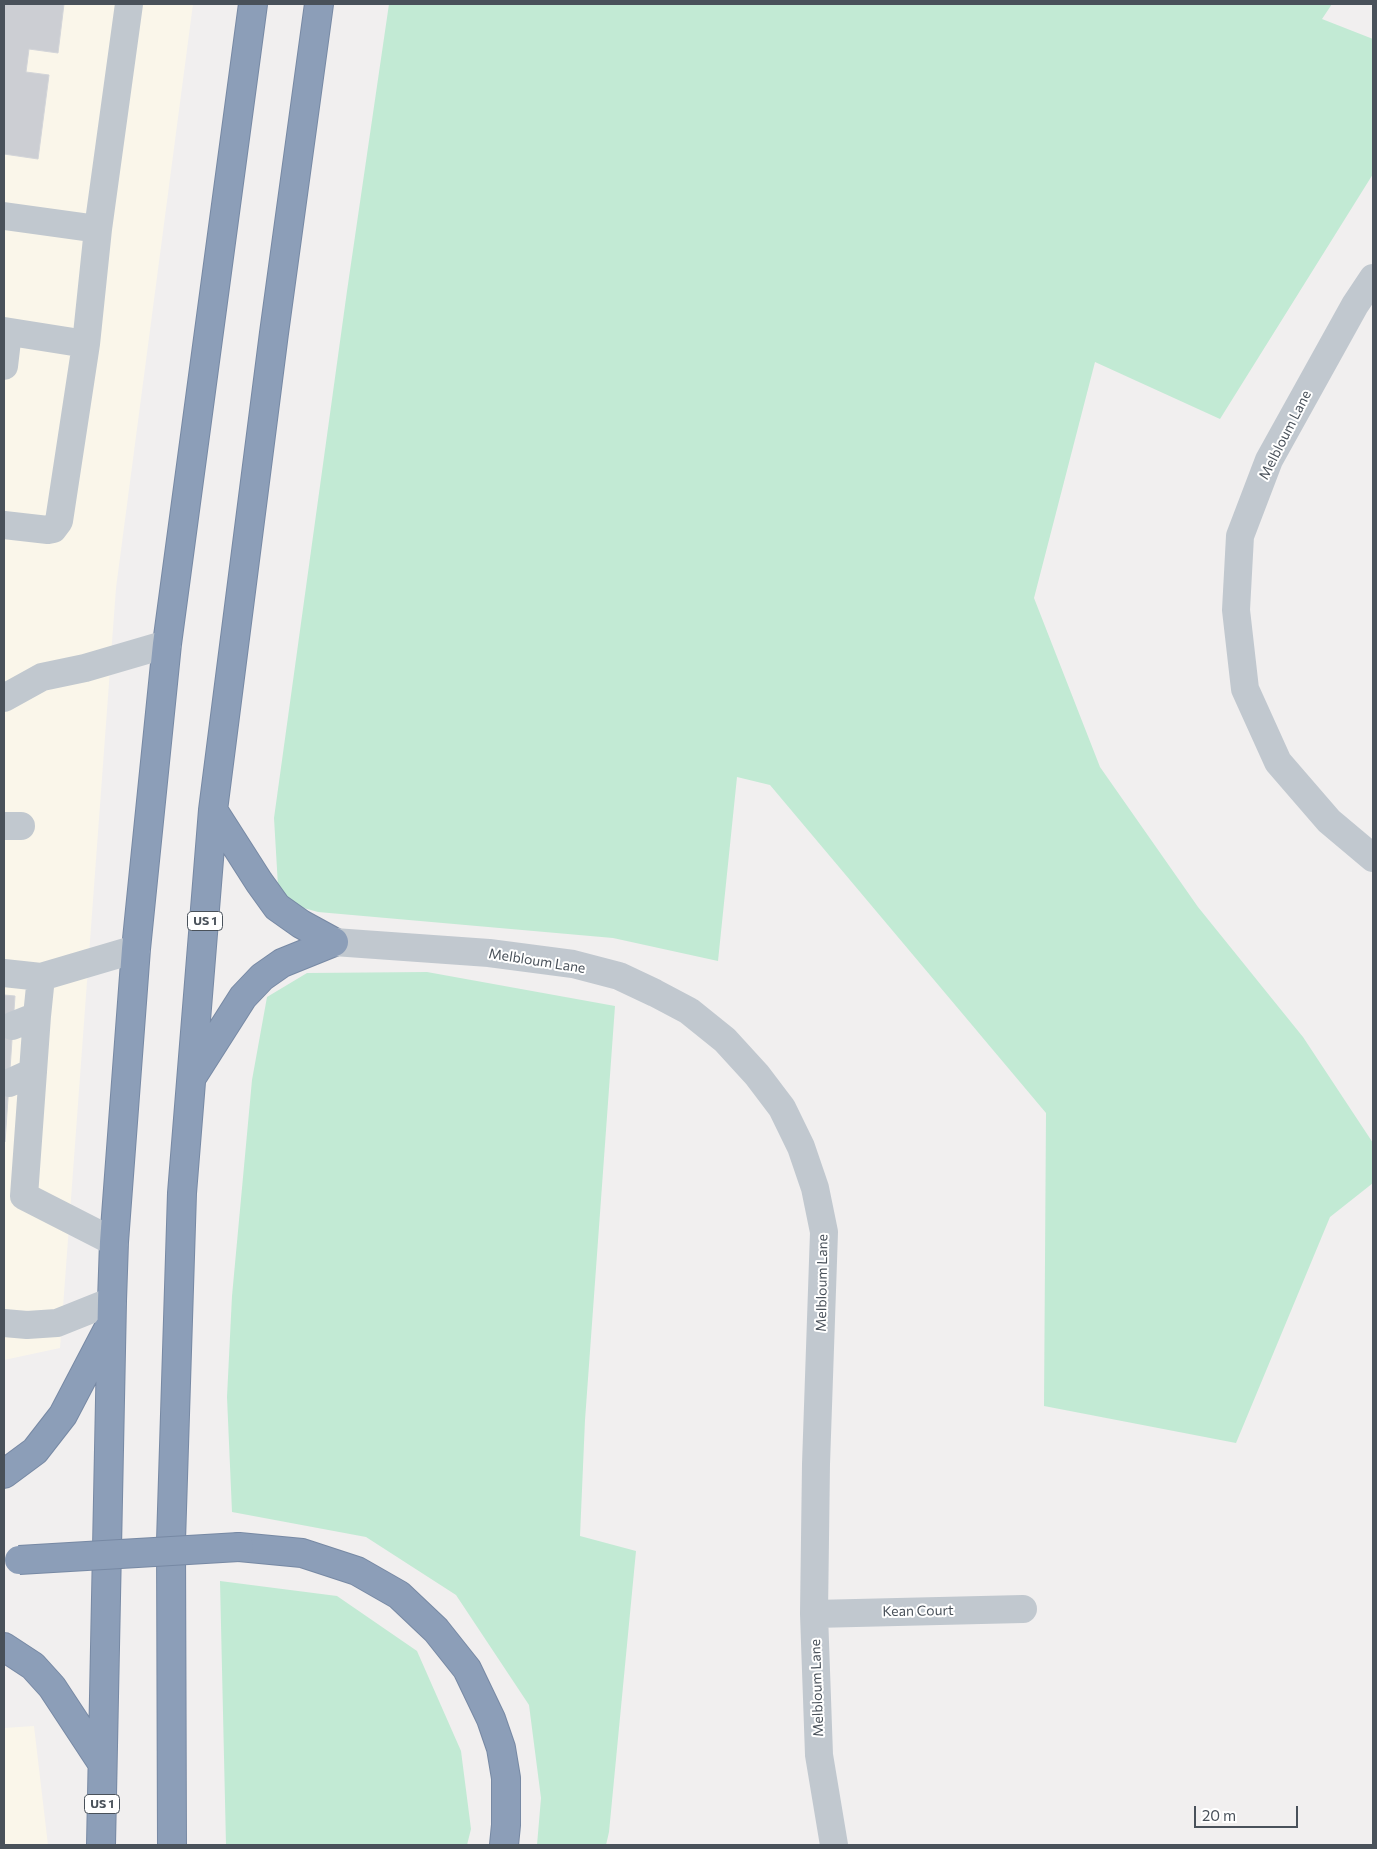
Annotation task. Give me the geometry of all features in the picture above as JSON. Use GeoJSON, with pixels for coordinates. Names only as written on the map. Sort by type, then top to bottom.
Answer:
{"type":"FeatureCollection","features":[{"type":"Feature","properties":{"kind":"highway","name":"US 1"},"geometry":{"type":"LineString","coordinates":[[101,1845],[111,1312],[114,1242],[136,949],[167,644],[253,4]]}},
{"type":"Feature","properties":{"kind":"highway","name":"US 1"},"geometry":{"type":"LineString","coordinates":[[172,1845],[171,1541],[182,1194],[213,810],[275,324],[319,4]]}},
{"type":"Feature","properties":{"kind":"highway"},"geometry":{"type":"LineString","coordinates":[[213,810],[277,907],[295,920],[334,942]]}},
{"type":"Feature","properties":{"kind":"highway"},"geometry":{"type":"LineString","coordinates":[[192,1077],[243,997],[262,977],[282,964],[334,942]]}},
{"type":"Feature","properties":{"kind":"highway"},"geometry":{"type":"LineString","coordinates":[[4,1474],[35,1451],[63,1415],[111,1312]]}},
{"type":"Feature","properties":{"kind":"highway"},"geometry":{"type":"LineString","coordinates":[[12,1560],[239,1547],[302,1553],[358,1572],[399,1595],[436,1630],[467,1668],[491,1719],[506,1778],[504,1845]]}},
{"type":"Feature","properties":{"kind":"highway"},"geometry":{"type":"LineString","coordinates":[[4,1647],[34,1666],[52,1686],[102,1763]]}},
{"type":"Feature","properties":{"kind":"street"},"geometry":{"type":"LineString","coordinates":[[4,524],[48,530],[53,528],[59,521],[86,344],[98,229],[128,4]]}},
{"type":"Feature","properties":{"kind":"street"},"geometry":{"type":"LineString","coordinates":[[4,216],[98,229]]}},
{"type":"Feature","properties":{"kind":"street","name":"Melbloum Lane"},"geometry":{"type":"LineString","coordinates":[[1373,278],[1269,460],[1240,536],[1236,610],[1245,689],[1278,762],[1329,821],[1373,858]]}},
{"type":"Feature","properties":{"kind":"street"},"geometry":{"type":"LineString","coordinates":[[4,366],[6,332],[86,344]]}},
{"type":"Feature","properties":{"kind":"street"},"geometry":{"type":"LineString","coordinates":[[4,698],[42,677],[85,668],[167,644]]}},
{"type":"Feature","properties":{"kind":"street","name":"Melbloum Lane"},"geometry":{"type":"LineString","coordinates":[[334,942],[489,953],[573,964],[619,976],[689,1011],[725,1040],[757,1075],[782,1108],[801,1146],[815,1188],[824,1232],[816,1464],[814,1614],[820,1755],[834,1845]]}},
{"type":"Feature","properties":{"kind":"street"},"geometry":{"type":"LineString","coordinates":[[4,973],[41,977],[136,949]]}},
{"type":"Feature","properties":{"kind":"street"},"geometry":{"type":"LineString","coordinates":[[41,977],[33,1072],[14,1196],[114,1242]]}},
{"type":"Feature","properties":{"kind":"street"},"geometry":{"type":"LineString","coordinates":[[12,1026],[38,1016]]}},
{"type":"Feature","properties":{"kind":"street"},"geometry":{"type":"LineString","coordinates":[[9,1083],[33,1072]]}},
{"type":"Feature","properties":{"kind":"street"},"geometry":{"type":"LineString","coordinates":[[4,1323],[26,1325],[58,1323],[111,1312]]}},
{"type":"Feature","properties":{"kind":"street","name":"Kean Court"},"geometry":{"type":"LineString","coordinates":[[814,1614],[1023,1609]]}},
{"type":"Feature","properties":{"kind":"shaded area"},"geometry":{"type":"Polygon","coordinates":[[[4,4],[193,4],[116,588],[60,1348],[4,1360],[4,4]]]}},
{"type":"Feature","properties":{"kind":"shaded area"},"geometry":{"type":"Polygon","coordinates":[[[34,1726],[48,1845],[4,1845],[4,1728],[34,1726]]]}},
{"type":"Feature","properties":{"kind":"green space"},"geometry":{"type":"Polygon","coordinates":[[[389,4],[1332,4],[1322,19],[1373,39],[1373,174],[1220,419],[1095,362],[1034,598],[1100,767],[1198,907],[1303,1037],[1373,1143],[1373,1183],[1330,1217],[1236,1443],[1044,1406],[1046,1113],[770,785],[737,777],[718,961],[613,938],[318,912],[293,905],[278,886],[274,818],[389,4]]]}},
{"type":"Feature","properties":{"kind":"green space"},"geometry":{"type":"Polygon","coordinates":[[[427,972],[615,1006],[585,1420],[580,1536],[636,1551],[609,1832],[606,1845],[537,1845],[541,1798],[529,1705],[456,1595],[366,1537],[232,1512],[227,1397],[232,1296],[252,1080],[267,997],[307,973],[427,972]]]}},
{"type":"Feature","properties":{"kind":"green space"},"geometry":{"type":"Polygon","coordinates":[[[220,1581],[337,1596],[417,1651],[461,1751],[471,1829],[467,1845],[226,1845],[220,1581]]]}},
{"type":"Feature","properties":{"kind":"building"},"geometry":{"type":"Polygon","coordinates":[[[4,4],[64,4],[58,53],[29,49],[26,72],[49,75],[38,159],[4,154],[4,4]]]}},
{"type":"Feature","properties":{"kind":"building"},"geometry":{"type":"Polygon","coordinates":[[[4,995],[15,996],[5,1142],[4,1142],[4,995]]]}}]}
